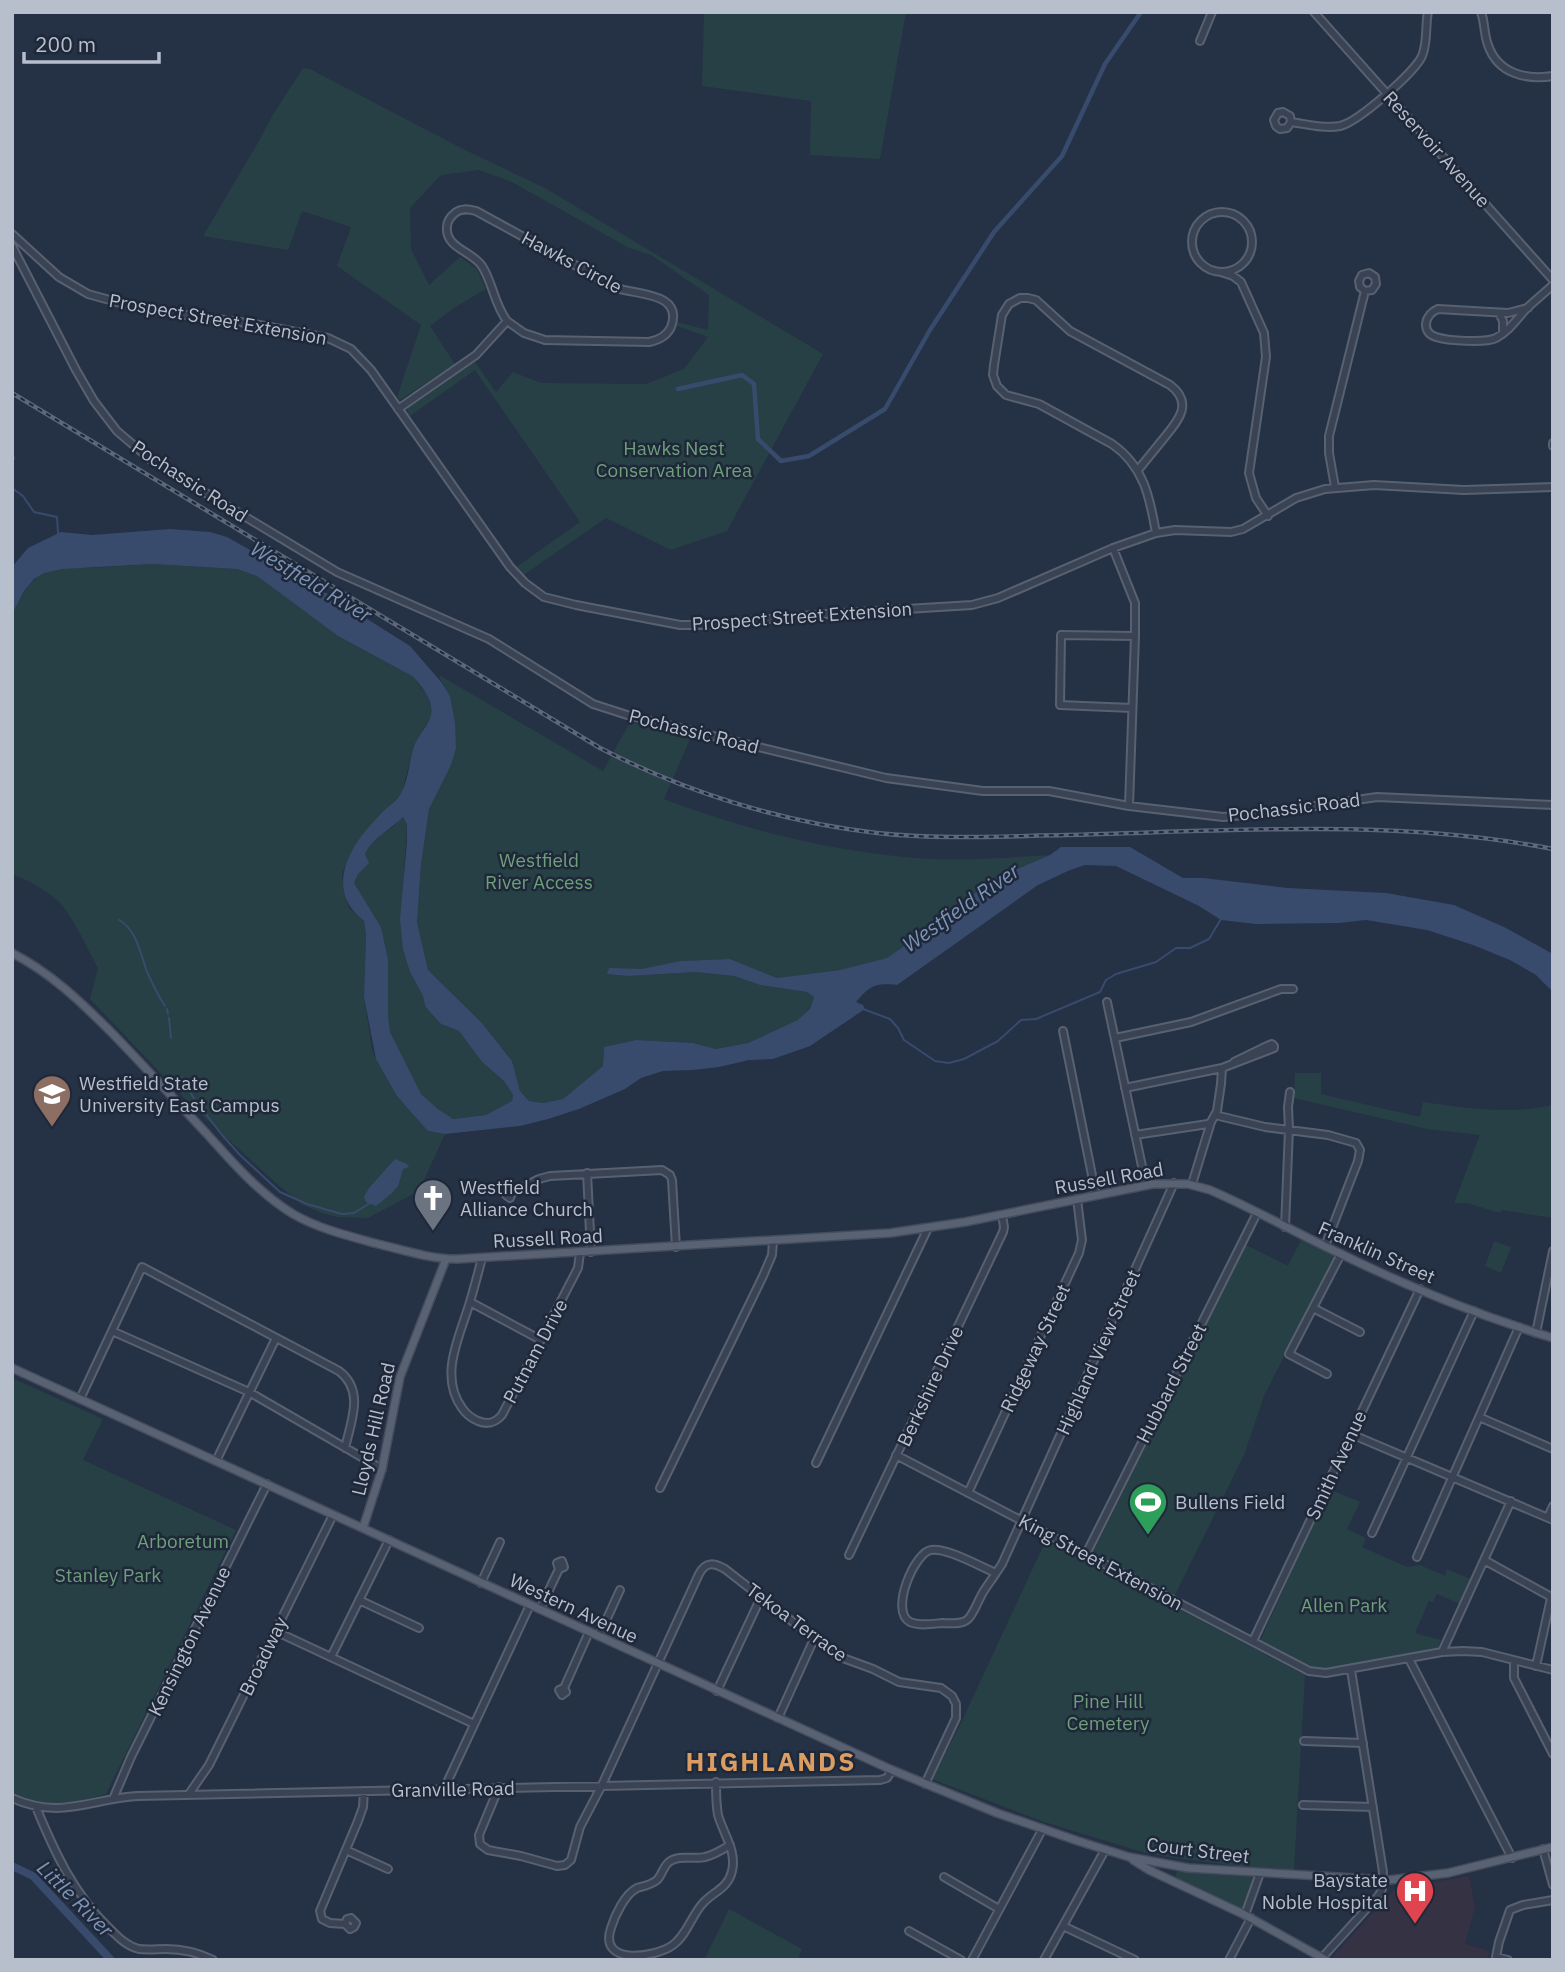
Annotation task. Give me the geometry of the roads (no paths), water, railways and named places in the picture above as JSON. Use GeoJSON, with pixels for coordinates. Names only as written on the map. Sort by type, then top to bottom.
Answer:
{"type":"FeatureCollection","features":[{"type":"Feature","properties":{"kind":"main road","name":"Russell Road"},"geometry":{"type":"LineString","coordinates":[[12,953],[53,978],[78,999],[138,1059],[247,1178],[285,1209],[306,1221],[333,1231],[446,1259],[880,1234],[1002,1215],[1146,1185],[1174,1182],[1192,1184]]}},
{"type":"Feature","properties":{"kind":"main road","name":"Franklin Street"},"geometry":{"type":"LineString","coordinates":[[1192,1184],[1420,1289],[1553,1338]]}},
{"type":"Feature","properties":{"kind":"main road","name":"Lloyds Hill Road"},"geometry":{"type":"LineString","coordinates":[[363,1528],[382,1469],[404,1364],[446,1259]]}},
{"type":"Feature","properties":{"kind":"main road","name":"Western Avenue"},"geometry":{"type":"LineString","coordinates":[[12,1368],[892,1770],[1042,1829],[1129,1857]]}},
{"type":"Feature","properties":{"kind":"main road","name":"Court Street"},"geometry":{"type":"LineString","coordinates":[[1129,1857],[1172,1865],[1260,1873],[1382,1880],[1448,1873],[1553,1846]]}},
{"type":"Feature","properties":{"kind":"main road"},"geometry":{"type":"LineString","coordinates":[[1129,1857],[1149,1871],[1248,1917],[1323,1959]]}},
{"type":"Feature","properties":{"kind":"street"},"geometry":{"type":"LineString","coordinates":[[1200,41],[1212,12]]}},
{"type":"Feature","properties":{"kind":"street","name":"Reservoir Avenue"},"geometry":{"type":"LineString","coordinates":[[1314,12],[1321,15],[1553,283]]}},
{"type":"Feature","properties":{"kind":"street"},"geometry":{"type":"LineString","coordinates":[[1291,122],[1326,127],[1344,125],[1360,117],[1407,76],[1421,58],[1428,12]]}},
{"type":"Feature","properties":{"kind":"street"},"geometry":{"type":"LineString","coordinates":[[1481,12],[1489,48],[1503,66],[1528,77],[1553,76]]}},
{"type":"Feature","properties":{"kind":"street","name":"Hawks Circle"},"geometry":{"type":"LineString","coordinates":[[459,210],[476,211],[617,288],[659,297],[668,306],[672,318],[667,333],[649,342],[545,340],[524,332],[507,321],[482,266],[449,239],[448,222],[459,210]]}},
{"type":"Feature","properties":{"kind":"street"},"geometry":{"type":"LineString","coordinates":[[1222,272],[1231,271],[1244,263],[1252,246],[1248,226],[1242,219],[1224,211],[1202,219],[1193,231],[1192,250],[1203,266],[1212,271],[1233,275],[1241,282],[1263,328],[1266,357],[1250,472],[1256,498],[1268,516]]}},
{"type":"Feature","properties":{"kind":"street","name":"Prospect Street Extension"},"geometry":{"type":"LineString","coordinates":[[12,234],[59,276],[78,289],[97,297],[142,309],[274,328],[335,341],[351,349],[362,359],[510,567],[525,583],[544,597],[576,606],[680,625],[972,605],[998,598],[1114,548],[1156,533],[1175,530],[1237,531],[1249,527],[1297,498],[1335,487],[1374,485],[1464,490],[1553,487]]}},
{"type":"Feature","properties":{"kind":"street","name":"Pochassic Road"},"geometry":{"type":"LineString","coordinates":[[12,246],[94,401],[134,448],[337,572],[489,639],[593,704],[627,715],[886,778],[983,792],[1049,792],[1129,806],[1223,817],[1377,797],[1553,806]]}},
{"type":"Feature","properties":{"kind":"street"},"geometry":{"type":"LineString","coordinates":[[1241,282],[1244,263]]}},
{"type":"Feature","properties":{"kind":"street"},"geometry":{"type":"LineString","coordinates":[[1528,308],[1499,313],[1438,309],[1427,316],[1426,326],[1430,334],[1439,337],[1485,341],[1503,333],[1528,308],[1553,283]]}},
{"type":"Feature","properties":{"kind":"street"},"geometry":{"type":"LineString","coordinates":[[1335,487],[1329,453],[1331,427],[1366,291]]}},
{"type":"Feature","properties":{"kind":"street"},"geometry":{"type":"LineString","coordinates":[[1138,470],[1179,418],[1182,406],[1181,397],[1176,390],[1070,331],[1036,300],[1024,298],[1012,302],[1002,314],[994,365],[993,379],[999,390],[1009,397],[1039,404],[1112,444],[1129,458],[1148,491],[1156,533]]}},
{"type":"Feature","properties":{"kind":"street"},"geometry":{"type":"LineString","coordinates":[[1499,313],[1503,321],[1503,333]]}},
{"type":"Feature","properties":{"kind":"street"},"geometry":{"type":"LineString","coordinates":[[398,409],[476,355],[507,321]]}},
{"type":"Feature","properties":{"kind":"street"},"geometry":{"type":"LineString","coordinates":[[1114,548],[1135,603],[1129,806]]}},
{"type":"Feature","properties":{"kind":"street"},"geometry":{"type":"LineString","coordinates":[[1132,708],[1060,705],[1061,635],[1135,636]]}},
{"type":"Feature","properties":{"kind":"street"},"geometry":{"type":"LineString","coordinates":[[1115,1038],[1191,1022],[1281,989],[1293,989]]}},
{"type":"Feature","properties":{"kind":"street"},"geometry":{"type":"LineString","coordinates":[[1107,1002],[1146,1185]]}},
{"type":"Feature","properties":{"kind":"street"},"geometry":{"type":"LineString","coordinates":[[1062,1031],[1096,1195]]}},
{"type":"Feature","properties":{"kind":"street"},"geometry":{"type":"LineString","coordinates":[[1125,1088],[1222,1068],[1257,1050],[1272,1044],[1274,1046],[1266,1052],[1234,1062]]}},
{"type":"Feature","properties":{"kind":"street"},"geometry":{"type":"LineString","coordinates":[[1192,1184],[1212,1119],[1222,1068]]}},
{"type":"Feature","properties":{"kind":"street"},"geometry":{"type":"LineString","coordinates":[[1285,1227],[1290,1092]]}},
{"type":"Feature","properties":{"kind":"street"},"geometry":{"type":"LineString","coordinates":[[1135,1135],[1212,1119],[1328,1135],[1356,1143],[1360,1154],[1358,1161],[1325,1246]]}},
{"type":"Feature","properties":{"kind":"street"},"geometry":{"type":"LineString","coordinates":[[512,1193],[546,1176],[654,1169],[667,1172],[673,1183],[676,1247]]}},
{"type":"Feature","properties":{"kind":"street"},"geometry":{"type":"LineString","coordinates":[[587,1173],[591,1252]]}},
{"type":"Feature","properties":{"kind":"street","name":"Highland View Street"},"geometry":{"type":"LineString","coordinates":[[996,1573],[945,1552],[927,1550],[920,1557],[902,1597],[903,1614],[906,1619],[915,1623],[966,1621],[996,1573],[1007,1555],[1174,1182]]}},
{"type":"Feature","properties":{"kind":"street","name":"Ridgeway Street"},"geometry":{"type":"LineString","coordinates":[[968,1493],[1079,1253],[1082,1240],[1077,1199]]}},
{"type":"Feature","properties":{"kind":"street","name":"Hubbard Street"},"geometry":{"type":"LineString","coordinates":[[1086,1554],[1257,1213]]}},
{"type":"Feature","properties":{"kind":"street","name":"Berkshire Drive"},"geometry":{"type":"LineString","coordinates":[[849,1555],[1003,1232],[1002,1215]]}},
{"type":"Feature","properties":{"kind":"street"},"geometry":{"type":"LineString","coordinates":[[816,1462],[928,1228]]}},
{"type":"Feature","properties":{"kind":"street"},"geometry":{"type":"LineString","coordinates":[[660,1488],[763,1276],[772,1255],[774,1241]]}},
{"type":"Feature","properties":{"kind":"street"},"geometry":{"type":"LineString","coordinates":[[1536,1333],[1553,1251]]}},
{"type":"Feature","properties":{"kind":"street","name":"Putnam Drive"},"geometry":{"type":"LineString","coordinates":[[482,1258],[451,1373],[452,1388],[467,1415],[487,1423],[498,1419],[541,1340],[579,1268],[580,1252]]}},
{"type":"Feature","properties":{"kind":"street"},"geometry":{"type":"LineString","coordinates":[[1327,1374],[1289,1354],[1341,1254]]}},
{"type":"Feature","properties":{"kind":"street"},"geometry":{"type":"LineString","coordinates":[[80,1399],[142,1268],[339,1370],[349,1379],[355,1402],[345,1448]]}},
{"type":"Feature","properties":{"kind":"street","name":"Smith Avenue"},"geometry":{"type":"LineString","coordinates":[[1253,1641],[1420,1289]]}},
{"type":"Feature","properties":{"kind":"street"},"geometry":{"type":"LineString","coordinates":[[470,1302],[541,1340]]}},
{"type":"Feature","properties":{"kind":"street"},"geometry":{"type":"LineString","coordinates":[[1313,1308],[1360,1332]]}},
{"type":"Feature","properties":{"kind":"street"},"geometry":{"type":"LineString","coordinates":[[1372,1533],[1474,1311]]}},
{"type":"Feature","properties":{"kind":"street"},"geometry":{"type":"LineString","coordinates":[[1417,1557],[1519,1327]]}},
{"type":"Feature","properties":{"kind":"street"},"geometry":{"type":"LineString","coordinates":[[112,1331],[249,1392],[382,1469]]}},
{"type":"Feature","properties":{"kind":"street"},"geometry":{"type":"LineString","coordinates":[[216,1461],[276,1338]]}},
{"type":"Feature","properties":{"kind":"street"},"geometry":{"type":"LineString","coordinates":[[1479,1417],[1553,1449]]}},
{"type":"Feature","properties":{"kind":"street"},"geometry":{"type":"LineString","coordinates":[[1351,1434],[1550,1518],[1553,1506]]}},
{"type":"Feature","properties":{"kind":"street","name":"King Street Extension"},"geometry":{"type":"LineString","coordinates":[[896,1455],[1306,1670],[1320,1673],[1351,1670]]}},
{"type":"Feature","properties":{"kind":"street","name":"Kensington Avenue"},"geometry":{"type":"LineString","coordinates":[[113,1799],[131,1757],[267,1484]]}},
{"type":"Feature","properties":{"kind":"street"},"geometry":{"type":"LineString","coordinates":[[1442,1652],[1511,1502]]}},
{"type":"Feature","properties":{"kind":"street","name":"Broadway"},"geometry":{"type":"LineString","coordinates":[[189,1794],[209,1765],[333,1515]]}},
{"type":"Feature","properties":{"kind":"street"},"geometry":{"type":"LineString","coordinates":[[331,1657],[389,1540]]}},
{"type":"Feature","properties":{"kind":"street"},"geometry":{"type":"LineString","coordinates":[[481,1583],[498,1545]]}},
{"type":"Feature","properties":{"kind":"street"},"geometry":{"type":"LineString","coordinates":[[1484,1559],[1552,1598],[1536,1666]]}},
{"type":"Feature","properties":{"kind":"street","name":"Tekoa Terrace"},"geometry":{"type":"LineString","coordinates":[[659,1664],[701,1570],[705,1565],[712,1564],[725,1569],[814,1639],[848,1661],[902,1683],[940,1688],[952,1696],[957,1709],[955,1723],[925,1784]]}},
{"type":"Feature","properties":{"kind":"street"},"geometry":{"type":"LineString","coordinates":[[540,1609],[559,1569]]}},
{"type":"Feature","properties":{"kind":"street"},"geometry":{"type":"LineString","coordinates":[[598,1636],[620,1590]]}},
{"type":"Feature","properties":{"kind":"street"},"geometry":{"type":"LineString","coordinates":[[718,1691],[761,1597]]}},
{"type":"Feature","properties":{"kind":"street"},"geometry":{"type":"LineString","coordinates":[[359,1600],[419,1628]]}},
{"type":"Feature","properties":{"kind":"street"},"geometry":{"type":"LineString","coordinates":[[444,1789],[530,1605]]}},
{"type":"Feature","properties":{"kind":"street"},"geometry":{"type":"LineString","coordinates":[[275,1631],[474,1724]]}},
{"type":"Feature","properties":{"kind":"street"},"geometry":{"type":"LineString","coordinates":[[564,1688],[589,1632]]}},
{"type":"Feature","properties":{"kind":"street"},"geometry":{"type":"LineString","coordinates":[[778,1718],[814,1639]]}},
{"type":"Feature","properties":{"kind":"street"},"geometry":{"type":"LineString","coordinates":[[1323,1959],[1379,1895],[1383,1872],[1351,1670],[1442,1652],[1463,1651],[1482,1652],[1553,1670]]}},
{"type":"Feature","properties":{"kind":"street"},"geometry":{"type":"LineString","coordinates":[[1409,1659],[1512,1858]]}},
{"type":"Feature","properties":{"kind":"street"},"geometry":{"type":"LineString","coordinates":[[1514,1661],[1514,1678],[1553,1754]]}},
{"type":"Feature","properties":{"kind":"street"},"geometry":{"type":"LineString","coordinates":[[499,1787],[480,1832],[480,1844],[488,1850],[562,1866],[568,1863],[573,1856],[577,1835],[659,1664]]}},
{"type":"Feature","properties":{"kind":"street"},"geometry":{"type":"LineString","coordinates":[[1304,1741],[1363,1743]]}},
{"type":"Feature","properties":{"kind":"street","name":"Granville Road"},"geometry":{"type":"LineString","coordinates":[[12,1798],[48,1809],[71,1808],[113,1799],[189,1794],[880,1780],[887,1778],[892,1770]]}},
{"type":"Feature","properties":{"kind":"street"},"geometry":{"type":"LineString","coordinates":[[716,1783],[717,1811],[730,1845],[733,1868],[727,1883],[702,1905],[678,1941],[666,1949],[627,1956],[615,1951],[611,1944],[610,1930],[630,1893],[654,1882],[674,1859],[704,1857],[730,1845]]}},
{"type":"Feature","properties":{"kind":"street"},"geometry":{"type":"LineString","coordinates":[[345,1924],[328,1923],[322,1919],[320,1913],[362,1811],[364,1791]]}},
{"type":"Feature","properties":{"kind":"street"},"geometry":{"type":"LineString","coordinates":[[1303,1805],[1373,1807]]}},
{"type":"Feature","properties":{"kind":"street"},"geometry":{"type":"LineString","coordinates":[[36,1807],[66,1872],[83,1899],[123,1941],[139,1949],[183,1950],[214,1960]]}},
{"type":"Feature","properties":{"kind":"street"},"geometry":{"type":"LineString","coordinates":[[42,1822],[48,1809]]}},
{"type":"Feature","properties":{"kind":"street"},"geometry":{"type":"LineString","coordinates":[[972,1960],[1042,1829]]}},
{"type":"Feature","properties":{"kind":"street"},"geometry":{"type":"LineString","coordinates":[[1543,1849],[1553,1885]]}},
{"type":"Feature","properties":{"kind":"street"},"geometry":{"type":"LineString","coordinates":[[346,1850],[388,1869]]}},
{"type":"Feature","properties":{"kind":"street"},"geometry":{"type":"LineString","coordinates":[[1044,1960],[1105,1850]]}},
{"type":"Feature","properties":{"kind":"street"},"geometry":{"type":"LineString","coordinates":[[1172,1865],[1174,1883]]}},
{"type":"Feature","properties":{"kind":"street"},"geometry":{"type":"LineString","coordinates":[[1229,1960],[1248,1917],[1260,1873]]}},
{"type":"Feature","properties":{"kind":"street"},"geometry":{"type":"LineString","coordinates":[[944,1877],[999,1909]]}},
{"type":"Feature","properties":{"kind":"street"},"geometry":{"type":"LineString","coordinates":[[1508,1960],[1496,1957],[1508,1914],[1513,1908],[1553,1899]]}},
{"type":"Feature","properties":{"kind":"street"},"geometry":{"type":"LineString","coordinates":[[1063,1926],[1135,1960]]}},
{"type":"Feature","properties":{"kind":"street"},"geometry":{"type":"LineString","coordinates":[[909,1931],[961,1960]]}},
{"type":"Feature","properties":{"kind":"water","name":"Westfield River"},"geometry":{"type":"Polygon","coordinates":[[[170,529],[210,532],[227,537],[321,590],[410,646],[442,683],[450,696],[456,748],[451,765],[429,809],[417,922],[428,970],[482,1023],[512,1061],[520,1091],[529,1101],[543,1103],[563,1099],[603,1066],[604,1047],[636,1040],[693,1043],[716,1049],[748,1043],[798,1020],[810,1009],[814,997],[807,992],[760,985],[734,976],[696,972],[628,976],[607,974],[609,968],[641,969],[680,961],[730,959],[777,978],[840,970],[887,958],[998,877],[1050,855],[1061,847],[1130,847],[1183,878],[1288,888],[1386,893],[1454,905],[1504,927],[1553,954],[1553,992],[1536,975],[1510,960],[1427,930],[1366,920],[1256,924],[1221,920],[1199,906],[1116,866],[1085,865],[1038,885],[897,985],[883,984],[870,989],[856,1002],[865,1009],[810,1046],[773,1059],[749,1060],[693,1070],[663,1071],[641,1078],[625,1089],[579,1109],[520,1126],[445,1134],[428,1131],[397,1096],[376,1059],[364,997],[364,921],[345,895],[343,881],[345,867],[359,840],[404,788],[414,746],[430,718],[431,707],[427,695],[412,676],[338,636],[257,576],[237,569],[153,564],[62,569],[44,573],[34,579],[12,614],[12,567],[28,548],[61,532],[92,535],[170,529]],[[403,817],[372,843],[365,854],[369,863],[358,874],[354,883],[381,927],[388,959],[390,1032],[421,1094],[438,1109],[453,1119],[486,1115],[512,1101],[513,1095],[504,1081],[482,1062],[459,1031],[441,1024],[425,1006],[403,949],[400,919],[407,824],[403,817]]]}},
{"type":"Feature","properties":{"kind":"water"},"geometry":{"type":"Polygon","coordinates":[[[395,1159],[409,1167],[403,1169],[398,1186],[376,1206],[366,1202],[364,1197],[369,1188],[395,1159]]]}},
{"type":"Feature","properties":{"kind":"waterway"},"geometry":{"type":"LineString","coordinates":[[678,389],[742,375],[754,384],[758,439],[781,461],[809,456],[885,409],[930,330],[994,232],[1062,156],[1105,64],[1141,12]]}},
{"type":"Feature","properties":{"kind":"waterway"},"geometry":{"type":"LineString","coordinates":[[12,453],[12,464]]}},
{"type":"Feature","properties":{"kind":"waterway"},"geometry":{"type":"LineString","coordinates":[[12,488],[23,496],[34,512],[57,517],[58,533]]}},
{"type":"Feature","properties":{"kind":"waterway"},"geometry":{"type":"LineString","coordinates":[[863,1009],[890,1019],[904,1040],[935,1061],[949,1063],[964,1059],[998,1041],[1021,1020],[1036,1019],[1100,992],[1106,980],[1116,974],[1156,962],[1176,948],[1190,948],[1209,939],[1221,919]]}},
{"type":"Feature","properties":{"kind":"waterway"},"geometry":{"type":"LineString","coordinates":[[119,920],[134,936],[147,972],[165,1006]]}},
{"type":"Feature","properties":{"kind":"waterway"},"geometry":{"type":"LineString","coordinates":[[167,1009],[168,1014]]}},
{"type":"Feature","properties":{"kind":"waterway"},"geometry":{"type":"LineString","coordinates":[[169,1018],[171,1038]]}},
{"type":"Feature","properties":{"kind":"waterway"},"geometry":{"type":"LineString","coordinates":[[181,1077],[222,1135],[280,1192],[307,1204],[342,1214],[354,1213],[370,1203]]}},
{"type":"Feature","properties":{"kind":"waterway","name":"Little River"},"geometry":{"type":"LineString","coordinates":[[12,1866],[33,1876],[111,1960]]}},
{"type":"Feature","properties":{"kind":"railway"},"geometry":{"type":"LineString","coordinates":[[12,393],[600,748],[666,778],[734,803],[841,828],[901,835],[972,837],[1250,829],[1372,830],[1493,839],[1553,849]]}},
{"type":"Feature","properties":{"kind":"place","name":"Westfield State University East Campus"},"geometry":{"type":"Point","coordinates":[52,1128]}},
{"type":"Feature","properties":{"kind":"place","name":"Westfield Alliance Church"},"geometry":{"type":"Point","coordinates":[433,1232]}},
{"type":"Feature","properties":{"kind":"place","name":"Bullens Field"},"geometry":{"type":"Point","coordinates":[1148,1536]}},
{"type":"Feature","properties":{"kind":"place","name":"Baystate Noble Hospital"},"geometry":{"type":"Point","coordinates":[1415,1925]}},
{"type":"Feature","properties":{"kind":"district","name":"HIGHLANDS"},"geometry":{"type":"Point","coordinates":[771,1762]}},
{"type":"Feature","properties":{"kind":"park label","name":"Hawks Nest Conservation Area"},"geometry":{"type":"Point","coordinates":[674,459]}},
{"type":"Feature","properties":{"kind":"park label","name":"Westfield River Access"},"geometry":{"type":"Point","coordinates":[539,871]}},
{"type":"Feature","properties":{"kind":"park label","name":"Arboretum"},"geometry":{"type":"Point","coordinates":[183,1541]}},
{"type":"Feature","properties":{"kind":"park label","name":"Stanley Park"},"geometry":{"type":"Point","coordinates":[108,1575]}},
{"type":"Feature","properties":{"kind":"park label","name":"Allen Park"},"geometry":{"type":"Point","coordinates":[1344,1605]}},
{"type":"Feature","properties":{"kind":"park label","name":"Pine Hill Cemetery"},"geometry":{"type":"Point","coordinates":[1108,1712]}}]}
